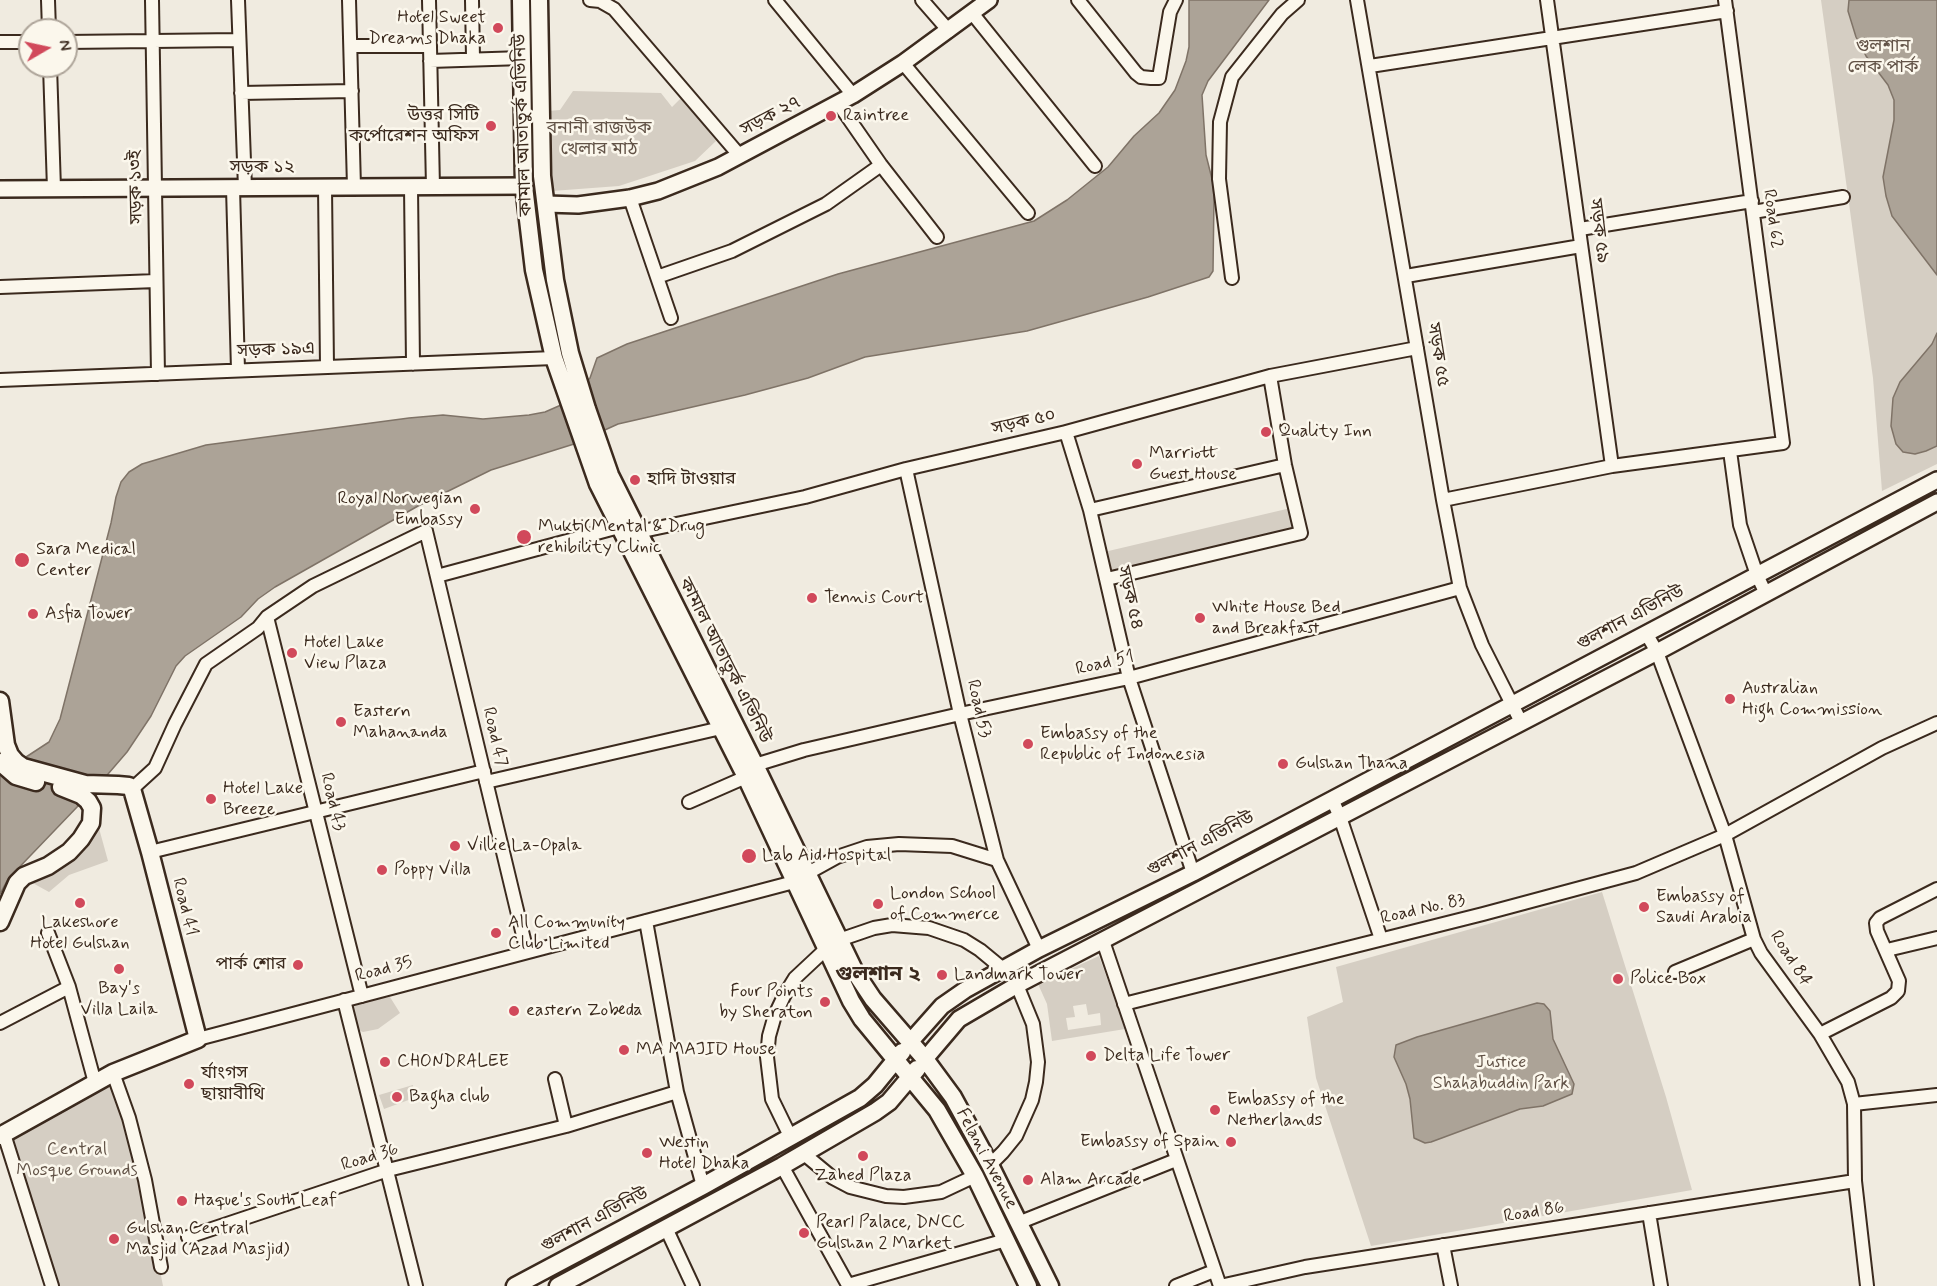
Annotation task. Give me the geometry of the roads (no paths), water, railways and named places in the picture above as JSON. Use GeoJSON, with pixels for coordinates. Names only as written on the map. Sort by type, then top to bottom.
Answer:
{"type":"FeatureCollection","features":[{"type":"Feature","properties":{"kind":"main road","name":"কামাল আতাতুর্ক এভিনিউ"},"geometry":{"type":"LineString","coordinates":[[521,0],[524,186],[534,270],[594,448]]}},
{"type":"Feature","properties":{"kind":"main road","name":"কামাল আতাতুর্ক এভিনিউ"},"geometry":{"type":"LineString","coordinates":[[539,0],[542,176],[566,394],[610,475],[630,528],[721,728],[750,771]]}},
{"type":"Feature","properties":{"kind":"main road"},"geometry":{"type":"LineString","coordinates":[[526,204],[546,204]]}},
{"type":"Feature","properties":{"kind":"main road","name":"কামাল আতাতুর্ক এভিনিউ"},"geometry":{"type":"LineString","coordinates":[[630,528],[801,877],[832,945],[856,1011],[896,1060]]}},
{"type":"Feature","properties":{"kind":"main road"},"geometry":{"type":"LineString","coordinates":[[0,701],[6,745],[10,755],[23,766],[85,784],[131,788]]}},
{"type":"Feature","properties":{"kind":"main road"},"geometry":{"type":"LineString","coordinates":[[0,762],[16,776],[71,789],[81,795],[92,808],[93,816],[87,831],[69,852],[20,880],[14,888],[0,921]]}},
{"type":"Feature","properties":{"kind":"main road","name":"Road 41"},"geometry":{"type":"LineString","coordinates":[[131,788],[150,852],[198,1039]]}},
{"type":"Feature","properties":{"kind":"main road","name":"কামাল আতাতুর্ক এভিনিউ"},"geometry":{"type":"LineString","coordinates":[[832,945],[925,1059]]}},
{"type":"Feature","properties":{"kind":"main road","name":"Road 35"},"geometry":{"type":"LineString","coordinates":[[2,1135],[113,1073],[198,1039]]}},
{"type":"Feature","properties":{"kind":"main road","name":"গুলশান এভিনিউ"},"geometry":{"type":"LineString","coordinates":[[515,1286],[703,1186],[867,1092],[910,1042]]}},
{"type":"Feature","properties":{"kind":"main road"},"geometry":{"type":"LineString","coordinates":[[558,1286],[804,1154],[883,1107],[925,1059]]}},
{"type":"Feature","properties":{"kind":"main road","name":"Felani Avenue"},"geometry":{"type":"LineString","coordinates":[[925,1059],[953,1097],[990,1165],[1050,1286]]}},
{"type":"Feature","properties":{"kind":"main road","name":"Felani Avenue"},"geometry":{"type":"LineString","coordinates":[[896,1060],[937,1110],[975,1176],[1028,1286]]}},
{"type":"Feature","properties":{"kind":"street"},"geometry":{"type":"LineString","coordinates":[[48,0],[49,18]]}},
{"type":"Feature","properties":{"kind":"street","name":"সড়ক ১৩ই"},"geometry":{"type":"LineString","coordinates":[[152,0],[158,374]]}},
{"type":"Feature","properties":{"kind":"street"},"geometry":{"type":"LineString","coordinates":[[238,0],[241,93],[238,370]]}},
{"type":"Feature","properties":{"kind":"street"},"geometry":{"type":"LineString","coordinates":[[349,0],[354,187]]}},
{"type":"Feature","properties":{"kind":"street"},"geometry":{"type":"LineString","coordinates":[[429,0],[433,187]]}},
{"type":"Feature","properties":{"kind":"street"},"geometry":{"type":"LineString","coordinates":[[472,0],[473,58]]}},
{"type":"Feature","properties":{"kind":"street"},"geometry":{"type":"LineString","coordinates":[[590,0],[600,1],[614,9],[740,156]]}},
{"type":"Feature","properties":{"kind":"street"},"geometry":{"type":"LineString","coordinates":[[775,0],[853,94]]}},
{"type":"Feature","properties":{"kind":"street"},"geometry":{"type":"LineString","coordinates":[[922,0],[949,31]]}},
{"type":"Feature","properties":{"kind":"street","name":"সড়ক ২৭"},"geometry":{"type":"LineString","coordinates":[[546,204],[578,205],[658,192],[740,156],[838,103],[903,63],[989,0]]}},
{"type":"Feature","properties":{"kind":"street"},"geometry":{"type":"LineString","coordinates":[[1078,0],[1136,73],[1141,77],[1159,78],[1170,12],[1176,0]]}},
{"type":"Feature","properties":{"kind":"street"},"geometry":{"type":"LineString","coordinates":[[1232,279],[1219,179],[1220,122],[1232,77],[1282,14],[1298,0]]}},
{"type":"Feature","properties":{"kind":"street","name":"সড়ক ৫৫"},"geometry":{"type":"LineString","coordinates":[[1357,0],[1460,588],[1482,645],[1521,722]]}},
{"type":"Feature","properties":{"kind":"street","name":"সড়ক ৫৯"},"geometry":{"type":"LineString","coordinates":[[1547,0],[1612,466]]}},
{"type":"Feature","properties":{"kind":"street"},"geometry":{"type":"LineString","coordinates":[[1370,66],[1553,37],[1726,6]]}},
{"type":"Feature","properties":{"kind":"street","name":"Road 62"},"geometry":{"type":"LineString","coordinates":[[1726,6],[1783,443],[1730,451]]}},
{"type":"Feature","properties":{"kind":"street"},"geometry":{"type":"LineString","coordinates":[[972,13],[1095,166]]}},
{"type":"Feature","properties":{"kind":"street"},"geometry":{"type":"LineString","coordinates":[[78,42],[240,40]]}},
{"type":"Feature","properties":{"kind":"street"},"geometry":{"type":"LineString","coordinates":[[0,42],[18,42]]}},
{"type":"Feature","properties":{"kind":"street"},"geometry":{"type":"LineString","coordinates":[[351,46],[430,46]]}},
{"type":"Feature","properties":{"kind":"street"},"geometry":{"type":"LineString","coordinates":[[430,61],[523,58]]}},
{"type":"Feature","properties":{"kind":"street"},"geometry":{"type":"LineString","coordinates":[[903,63],[1028,213]]}},
{"type":"Feature","properties":{"kind":"street"},"geometry":{"type":"LineString","coordinates":[[50,78],[54,189]]}},
{"type":"Feature","properties":{"kind":"street"},"geometry":{"type":"LineString","coordinates":[[241,93],[352,91]]}},
{"type":"Feature","properties":{"kind":"street"},"geometry":{"type":"LineString","coordinates":[[838,103],[881,165],[937,237]]}},
{"type":"Feature","properties":{"kind":"street"},"geometry":{"type":"LineString","coordinates":[[657,277],[732,251],[753,241],[826,204],[881,165]]}},
{"type":"Feature","properties":{"kind":"street","name":"সড়ক ১২"},"geometry":{"type":"LineString","coordinates":[[0,189],[524,186]]}},
{"type":"Feature","properties":{"kind":"street"},"geometry":{"type":"LineString","coordinates":[[325,187],[327,366]]}},
{"type":"Feature","properties":{"kind":"street"},"geometry":{"type":"LineString","coordinates":[[411,187],[413,364]]}},
{"type":"Feature","properties":{"kind":"street"},"geometry":{"type":"LineString","coordinates":[[1580,229],[1753,206],[1843,197]]}},
{"type":"Feature","properties":{"kind":"street"},"geometry":{"type":"LineString","coordinates":[[630,198],[671,318]]}},
{"type":"Feature","properties":{"kind":"street"},"geometry":{"type":"LineString","coordinates":[[1406,276],[1581,246]]}},
{"type":"Feature","properties":{"kind":"street"},"geometry":{"type":"LineString","coordinates":[[0,287],[156,281]]}},
{"type":"Feature","properties":{"kind":"street","name":"সড়ক ৫০"},"geometry":{"type":"LineString","coordinates":[[437,576],[630,528],[805,497],[906,469],[1066,432],[1270,376],[1417,348]]}},
{"type":"Feature","properties":{"kind":"street","name":"সড়ক ১৯এ"},"geometry":{"type":"LineString","coordinates":[[0,380],[562,356]]}},
{"type":"Feature","properties":{"kind":"street"},"geometry":{"type":"LineString","coordinates":[[1107,579],[1300,533],[1285,465],[1270,376]]}},
{"type":"Feature","properties":{"kind":"street","name":"সড়ক ৫৪"},"geometry":{"type":"LineString","coordinates":[[1066,432],[1090,510],[1129,678],[1193,873]]}},
{"type":"Feature","properties":{"kind":"street"},"geometry":{"type":"LineString","coordinates":[[1443,500],[1612,466],[1730,451],[1740,525],[1766,594]]}},
{"type":"Feature","properties":{"kind":"street"},"geometry":{"type":"LineString","coordinates":[[1090,510],[1285,465]]}},
{"type":"Feature","properties":{"kind":"street","name":"Road 53"},"geometry":{"type":"LineString","coordinates":[[906,469],[960,714],[997,860],[1039,949]]}},
{"type":"Feature","properties":{"kind":"street","name":"গুলশান এভিনিউ"},"geometry":{"type":"LineString","coordinates":[[910,1042],[942,1006],[965,990],[1039,949],[1193,873],[1937,480]]}},
{"type":"Feature","properties":{"kind":"street"},"geometry":{"type":"LineString","coordinates":[[925,1059],[959,1019],[1017,985],[1657,652],[1937,502]]}},
{"type":"Feature","properties":{"kind":"street","name":"Road 47"},"geometry":{"type":"LineString","coordinates":[[267,617],[312,586],[426,531],[527,952]]}},
{"type":"Feature","properties":{"kind":"street","name":"Road 51"},"geometry":{"type":"LineString","coordinates":[[689,802],[750,771],[804,750],[1129,678],[1460,588]]}},
{"type":"Feature","properties":{"kind":"street"},"geometry":{"type":"LineString","coordinates":[[131,788],[155,768],[206,664],[258,628],[267,617]]}},
{"type":"Feature","properties":{"kind":"street","name":"Road 43"},"geometry":{"type":"LineString","coordinates":[[267,617],[362,996]]}},
{"type":"Feature","properties":{"kind":"street","name":"Road 84"},"geometry":{"type":"LineString","coordinates":[[1646,633],[1657,652],[1725,836],[1754,939],[1761,953],[1820,1034],[1848,1082],[1854,1104],[1855,1181],[1867,1286]]}},
{"type":"Feature","properties":{"kind":"street","name":"Road No. 83"},"geometry":{"type":"LineString","coordinates":[[1124,1004],[1636,873],[1725,836],[1882,748],[1937,723]]}},
{"type":"Feature","properties":{"kind":"street"},"geometry":{"type":"LineString","coordinates":[[150,852],[316,812],[721,728]]}},
{"type":"Feature","properties":{"kind":"street"},"geometry":{"type":"LineString","coordinates":[[1332,799],[1381,939]]}},
{"type":"Feature","properties":{"kind":"street","name":"Road 35"},"geometry":{"type":"LineString","coordinates":[[198,1039],[646,921],[801,877],[837,857],[867,848],[898,844],[952,846],[997,860]]}},
{"type":"Feature","properties":{"kind":"street"},"geometry":{"type":"LineString","coordinates":[[1820,1034],[1891,998],[1898,991],[1899,981],[1877,931],[1876,923],[1880,918],[1937,890]]}},
{"type":"Feature","properties":{"kind":"street"},"geometry":{"type":"LineString","coordinates":[[646,921],[677,1092],[703,1186]]}},
{"type":"Feature","properties":{"kind":"street"},"geometry":{"type":"LineString","coordinates":[[790,1138],[772,1099],[767,1057],[769,1036],[775,1015],[795,978],[832,945],[874,928],[892,925],[929,928],[964,940],[1003,969]]}},
{"type":"Feature","properties":{"kind":"street"},"geometry":{"type":"LineString","coordinates":[[48,933],[69,987],[95,1083]]}},
{"type":"Feature","properties":{"kind":"street"},"geometry":{"type":"LineString","coordinates":[[1887,950],[1937,938]]}},
{"type":"Feature","properties":{"kind":"street"},"geometry":{"type":"LineString","coordinates":[[1675,972],[1754,939]]}},
{"type":"Feature","properties":{"kind":"street"},"geometry":{"type":"LineString","coordinates":[[1103,941],[1220,1286]]}},
{"type":"Feature","properties":{"kind":"street"},"geometry":{"type":"LineString","coordinates":[[990,1165],[1016,1136],[1032,1100],[1036,1082],[1038,1062],[1033,1024],[1017,985]]}},
{"type":"Feature","properties":{"kind":"street"},"geometry":{"type":"LineString","coordinates":[[0,1023],[69,987]]}},
{"type":"Feature","properties":{"kind":"street"},"geometry":{"type":"LineString","coordinates":[[344,1000],[416,1286]]}},
{"type":"Feature","properties":{"kind":"street"},"geometry":{"type":"LineString","coordinates":[[113,1073],[129,1118],[145,1180],[161,1267]]}},
{"type":"Feature","properties":{"kind":"street"},"geometry":{"type":"LineString","coordinates":[[555,1079],[566,1126]]}},
{"type":"Feature","properties":{"kind":"street","name":"Road 36"},"geometry":{"type":"LineString","coordinates":[[188,1237],[388,1170],[566,1126],[677,1092]]}},
{"type":"Feature","properties":{"kind":"street"},"geometry":{"type":"LineString","coordinates":[[1854,1104],[1937,1095]]}},
{"type":"Feature","properties":{"kind":"street"},"geometry":{"type":"LineString","coordinates":[[2,1135],[52,1286]]}},
{"type":"Feature","properties":{"kind":"street"},"geometry":{"type":"LineString","coordinates":[[804,1154],[833,1178],[850,1187],[886,1196],[913,1196],[941,1192],[975,1176]]}},
{"type":"Feature","properties":{"kind":"street"},"geometry":{"type":"LineString","coordinates":[[1018,1223],[1176,1160]]}},
{"type":"Feature","properties":{"kind":"street"},"geometry":{"type":"LineString","coordinates":[[782,1166],[848,1285],[1006,1240]]}},
{"type":"Feature","properties":{"kind":"street","name":"Road 86"},"geometry":{"type":"LineString","coordinates":[[1220,1286],[1305,1267],[1855,1181]]}},
{"type":"Feature","properties":{"kind":"street"},"geometry":{"type":"LineString","coordinates":[[1649,1213],[1660,1286]]}},
{"type":"Feature","properties":{"kind":"street"},"geometry":{"type":"LineString","coordinates":[[666,1228],[693,1286]]}},
{"type":"Feature","properties":{"kind":"street"},"geometry":{"type":"LineString","coordinates":[[1443,1245],[1451,1286]]}},
{"type":"Feature","properties":{"kind":"street"},"geometry":{"type":"LineString","coordinates":[[1176,1286],[1214,1271]]}},
{"type":"Feature","properties":{"kind":"place","name":"Hotel Sweet Dreams Dhaka"},"geometry":{"type":"Point","coordinates":[498,28]}},
{"type":"Feature","properties":{"kind":"place","name":"Raintree"},"geometry":{"type":"Point","coordinates":[831,116]}},
{"type":"Feature","properties":{"kind":"place","name":"উত্তর সিটি কর্পোরেশন অফিস"},"geometry":{"type":"Point","coordinates":[491,126]}},
{"type":"Feature","properties":{"kind":"place","name":"Quality Inn"},"geometry":{"type":"Point","coordinates":[1266,432]}},
{"type":"Feature","properties":{"kind":"place","name":"Marriott Guest House"},"geometry":{"type":"Point","coordinates":[1137,464]}},
{"type":"Feature","properties":{"kind":"place","name":"হাদি টাওয়ার"},"geometry":{"type":"Point","coordinates":[635,480]}},
{"type":"Feature","properties":{"kind":"place","name":"Royal Norwegian Embassy"},"geometry":{"type":"Point","coordinates":[475,509]}},
{"type":"Feature","properties":{"kind":"place","name":"Mukti(Mental & Drug rehibility Clinic"},"geometry":{"type":"Point","coordinates":[524,537]}},
{"type":"Feature","properties":{"kind":"place","name":"Sara Medical Center"},"geometry":{"type":"Point","coordinates":[22,560]}},
{"type":"Feature","properties":{"kind":"place","name":"Tennis Court"},"geometry":{"type":"Point","coordinates":[812,598]}},
{"type":"Feature","properties":{"kind":"place","name":"Asfia Tower"},"geometry":{"type":"Point","coordinates":[33,614]}},
{"type":"Feature","properties":{"kind":"place","name":"White House Bed and Breakfast"},"geometry":{"type":"Point","coordinates":[1200,618]}},
{"type":"Feature","properties":{"kind":"place","name":"Hotel Lake View Plaza"},"geometry":{"type":"Point","coordinates":[292,653]}},
{"type":"Feature","properties":{"kind":"place","name":"Australian High Commission"},"geometry":{"type":"Point","coordinates":[1730,699]}},
{"type":"Feature","properties":{"kind":"place","name":"Eastern Mahananda"},"geometry":{"type":"Point","coordinates":[341,722]}},
{"type":"Feature","properties":{"kind":"place","name":"Embassy of the Republic of Indonesia"},"geometry":{"type":"Point","coordinates":[1028,744]}},
{"type":"Feature","properties":{"kind":"place","name":"Gulshan Thana"},"geometry":{"type":"Point","coordinates":[1283,764]}},
{"type":"Feature","properties":{"kind":"place","name":"Hotel Lake Breeze"},"geometry":{"type":"Point","coordinates":[211,799]}},
{"type":"Feature","properties":{"kind":"place","name":"Villie La-Opala"},"geometry":{"type":"Point","coordinates":[455,846]}},
{"type":"Feature","properties":{"kind":"place","name":"Lab Aid Hospital"},"geometry":{"type":"Point","coordinates":[749,856]}},
{"type":"Feature","properties":{"kind":"place","name":"Poppy Villa"},"geometry":{"type":"Point","coordinates":[382,870]}},
{"type":"Feature","properties":{"kind":"place","name":"Lakeshore Hotel Gulshan"},"geometry":{"type":"Point","coordinates":[80,903]}},
{"type":"Feature","properties":{"kind":"place","name":"London School of Commerce"},"geometry":{"type":"Point","coordinates":[878,904]}},
{"type":"Feature","properties":{"kind":"place","name":"Embassy of Saudi Arabia"},"geometry":{"type":"Point","coordinates":[1644,907]}},
{"type":"Feature","properties":{"kind":"place","name":"All Community Club Limited"},"geometry":{"type":"Point","coordinates":[496,933]}},
{"type":"Feature","properties":{"kind":"place","name":"পার্ক শোর"},"geometry":{"type":"Point","coordinates":[298,965]}},
{"type":"Feature","properties":{"kind":"place","name":"Bay's Villa Laila"},"geometry":{"type":"Point","coordinates":[119,969]}},
{"type":"Feature","properties":{"kind":"place","name":"Landmark Tower"},"geometry":{"type":"Point","coordinates":[942,975]}},
{"type":"Feature","properties":{"kind":"place","name":"Police Box"},"geometry":{"type":"Point","coordinates":[1618,979]}},
{"type":"Feature","properties":{"kind":"place","name":"Four Points by Sheraton"},"geometry":{"type":"Point","coordinates":[825,1002]}},
{"type":"Feature","properties":{"kind":"place","name":"eastern Zobeda"},"geometry":{"type":"Point","coordinates":[514,1011]}},
{"type":"Feature","properties":{"kind":"place","name":"MA MAJID House"},"geometry":{"type":"Point","coordinates":[624,1050]}},
{"type":"Feature","properties":{"kind":"place","name":"Delta Life Tower"},"geometry":{"type":"Point","coordinates":[1091,1056]}},
{"type":"Feature","properties":{"kind":"place","name":"CHONDRALEE"},"geometry":{"type":"Point","coordinates":[385,1062]}},
{"type":"Feature","properties":{"kind":"place","name":"র্যাংগস ছায়াবীথি"},"geometry":{"type":"Point","coordinates":[189,1084]}},
{"type":"Feature","properties":{"kind":"place","name":"Bagha club"},"geometry":{"type":"Point","coordinates":[397,1097]}},
{"type":"Feature","properties":{"kind":"place","name":"Embassy of the Netherlands"},"geometry":{"type":"Point","coordinates":[1215,1110]}},
{"type":"Feature","properties":{"kind":"place","name":"Embassy of Spain"},"geometry":{"type":"Point","coordinates":[1231,1142]}},
{"type":"Feature","properties":{"kind":"place","name":"Westin Hotel Dhaka"},"geometry":{"type":"Point","coordinates":[647,1153]}},
{"type":"Feature","properties":{"kind":"place","name":"Zahed Plaza"},"geometry":{"type":"Point","coordinates":[863,1156]}},
{"type":"Feature","properties":{"kind":"place","name":"Alam Arcade"},"geometry":{"type":"Point","coordinates":[1028,1180]}},
{"type":"Feature","properties":{"kind":"place","name":"Haque's South Leaf"},"geometry":{"type":"Point","coordinates":[182,1201]}},
{"type":"Feature","properties":{"kind":"place","name":"Pearl Palace, DNCC Gulshan 2 Market"},"geometry":{"type":"Point","coordinates":[804,1233]}},
{"type":"Feature","properties":{"kind":"place","name":"Gulshan Central Masjid (Azad Masjid)"},"geometry":{"type":"Point","coordinates":[114,1239]}},
{"type":"Feature","properties":{"kind":"district","name":"গুলশান ২"},"geometry":{"type":"Point","coordinates":[878,976]}},
{"type":"Feature","properties":{"kind":"park label","name":"গুলশান লেক পার্ক"},"geometry":{"type":"Point","coordinates":[1883,57]}},
{"type":"Feature","properties":{"kind":"park label","name":"বনানী রাজউক খেলার মাঠ"},"geometry":{"type":"Point","coordinates":[599,139]}},
{"type":"Feature","properties":{"kind":"park label","name":"Justice Shahabuddin Park"},"geometry":{"type":"Point","coordinates":[1501,1073]}},
{"type":"Feature","properties":{"kind":"park label","name":"Central Mosque Grounds"},"geometry":{"type":"Point","coordinates":[77,1160]}}]}
